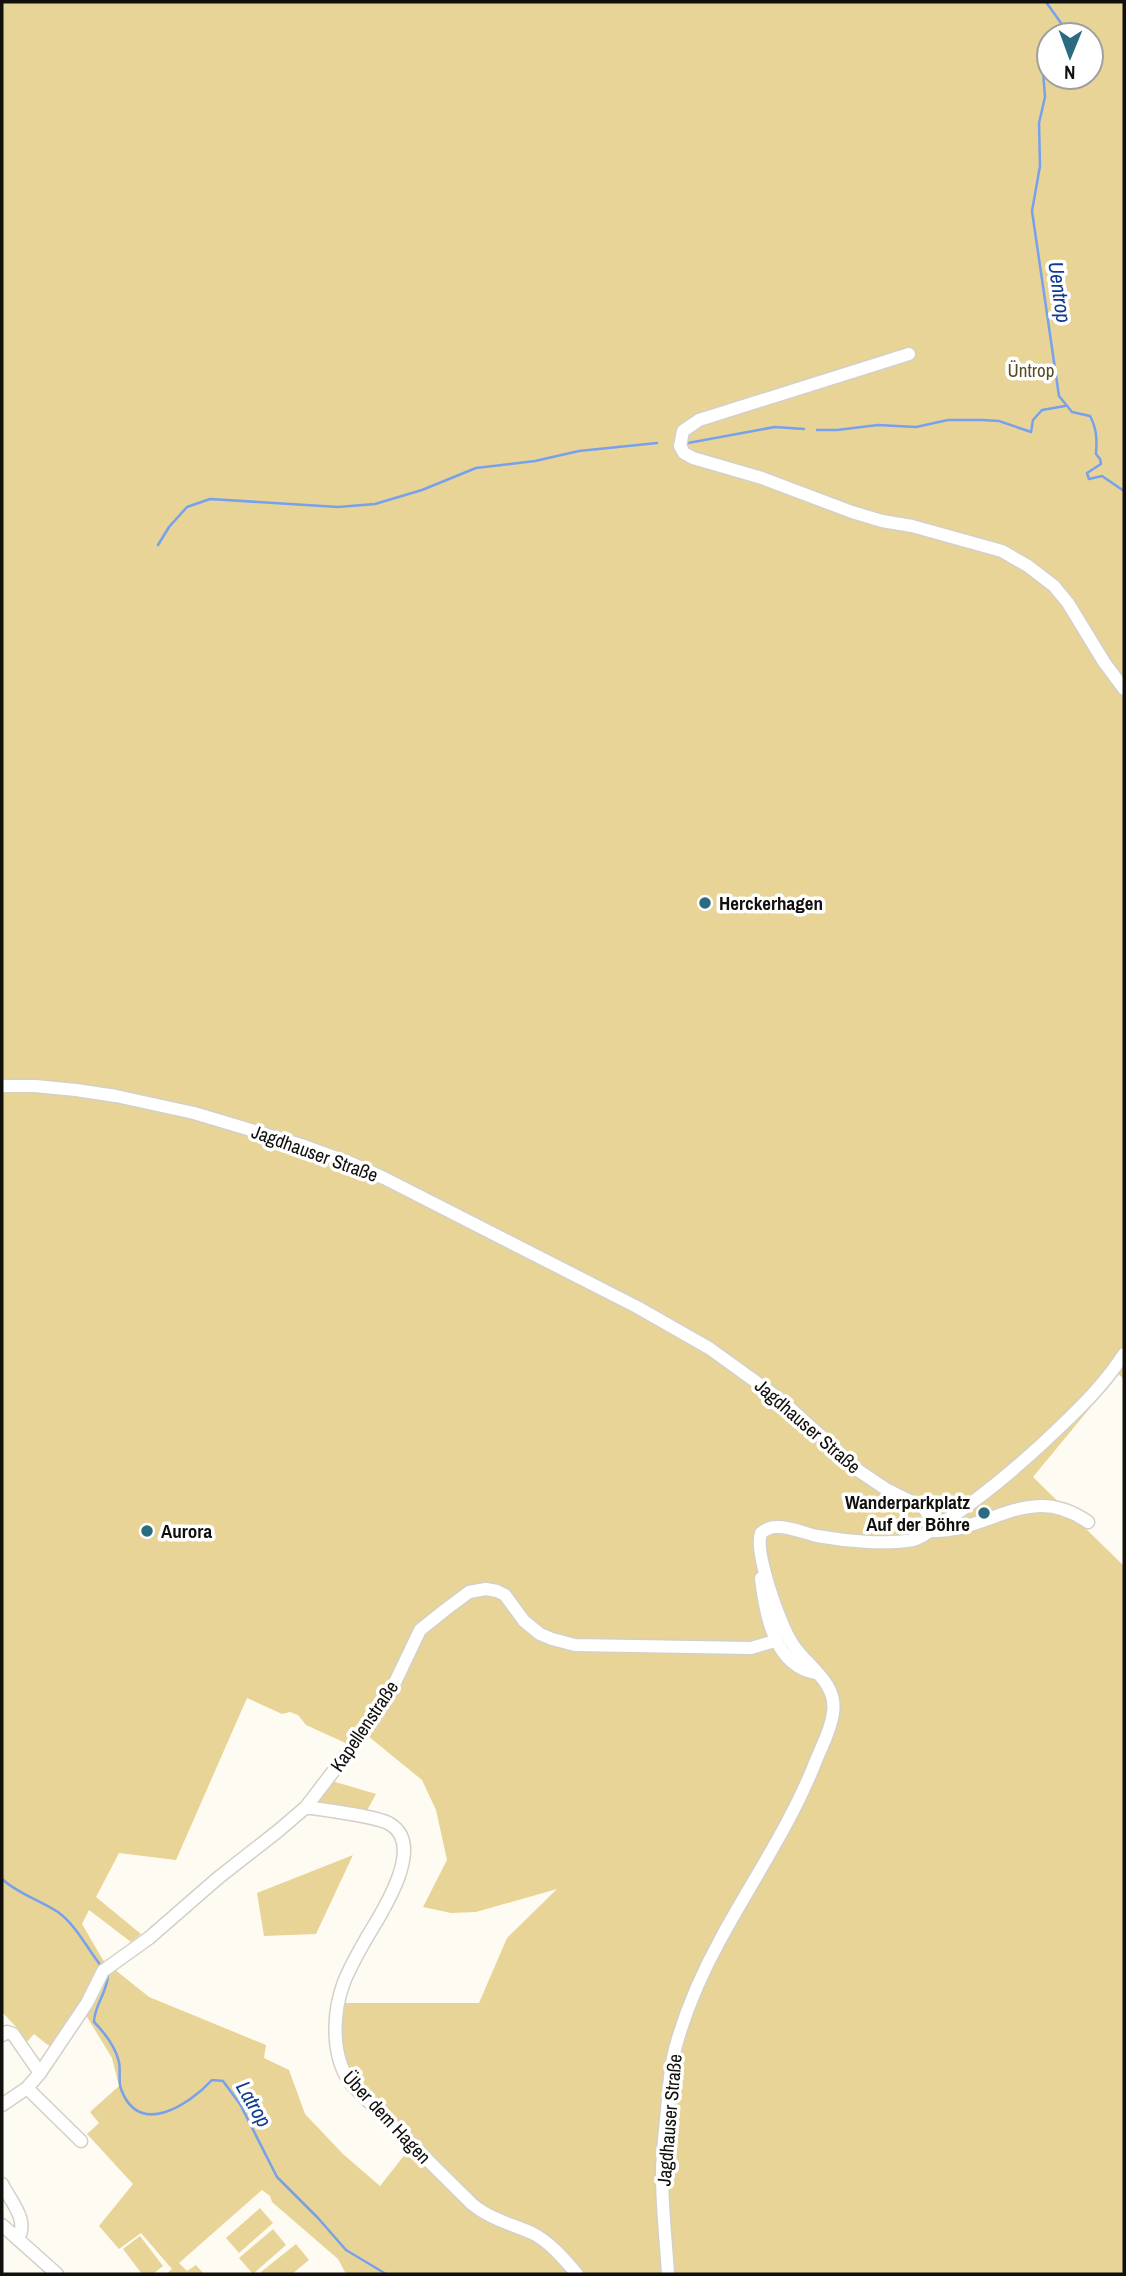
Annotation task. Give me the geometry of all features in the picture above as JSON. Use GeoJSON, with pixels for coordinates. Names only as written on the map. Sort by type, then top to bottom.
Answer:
{"type":"FeatureCollection","features":[{"type":"Feature","properties":{"kind":"street"},"geometry":{"type":"LineString","coordinates":[[909,354],[699,420],[683,431],[680,446],[684,453],[693,458],[762,478],[852,512],[1003,551],[1054,586],[1124,689]]}},
{"type":"Feature","properties":{"kind":"street","name":"Jagdhauser Straße"},"geometry":{"type":"LineString","coordinates":[[2,1087],[35,1086],[76,1090],[201,1115],[320,1152],[404,1187],[637,1307],[709,1348],[780,1400],[859,1471],[886,1489],[924,1508],[931,1520],[929,1531],[914,1540],[821,1537],[774,1527],[763,1531],[760,1536],[759,1548],[763,1564],[788,1637],[831,1690],[834,1711],[829,1730],[790,1819],[702,1974],[688,2006],[676,2045],[668,2094],[662,2172],[668,2274]]}},
{"type":"Feature","properties":{"kind":"street"},"geometry":{"type":"LineString","coordinates":[[929,1531],[947,1522],[988,1491],[1038,1448],[1111,1375],[1124,1354]]}},
{"type":"Feature","properties":{"kind":"street"},"geometry":{"type":"LineString","coordinates":[[929,1531],[957,1529],[1027,1506],[1052,1507],[1088,1522]]}},
{"type":"Feature","properties":{"kind":"street"},"geometry":{"type":"LineString","coordinates":[[763,1564],[762,1588],[775,1641],[798,1666],[817,1673]]}},
{"type":"Feature","properties":{"kind":"street","name":"Kapellenstraße"},"geometry":{"type":"LineString","coordinates":[[2,2105],[27,2088],[40,2073],[107,1968],[149,1938],[306,1807],[354,1746],[390,1693],[420,1630],[469,1592],[486,1589],[501,1593],[524,1621],[540,1634],[575,1645],[751,1648],[775,1641]]}},
{"type":"Feature","properties":{"kind":"street","name":"Über dem Hagen"},"geometry":{"type":"LineString","coordinates":[[306,1807],[386,1822],[397,1831],[403,1843],[402,1865],[395,1886],[353,1963],[341,1993],[337,2044],[342,2070],[352,2085],[466,2198],[485,2214],[544,2240],[577,2274]]}},
{"type":"Feature","properties":{"kind":"street"},"geometry":{"type":"LineString","coordinates":[[2,2035],[7,2032],[13,2034],[40,2073]]}},
{"type":"Feature","properties":{"kind":"street"},"geometry":{"type":"LineString","coordinates":[[27,2088],[81,2141]]}},
{"type":"Feature","properties":{"kind":"street"},"geometry":{"type":"LineString","coordinates":[[2,2184],[22,2221],[22,2232],[18,2239]]}},
{"type":"Feature","properties":{"kind":"street"},"geometry":{"type":"LineString","coordinates":[[2,2225],[57,2274]]}},
{"type":"Feature","properties":{"kind":"green space","name":"Üntrop"},"geometry":{"type":"Polygon","coordinates":[[[2,2],[1124,2],[1124,1379],[1118,1374],[1033,1477],[1124,1566],[1124,2274],[346,2274],[338,2259],[272,2202],[270,2196],[262,2190],[179,2263],[187,2271],[196,2265],[204,2274],[166,2274],[172,2269],[141,2233],[119,2249],[99,2226],[133,2184],[87,2134],[99,2123],[90,2112],[119,2086],[112,2058],[81,2007],[53,2049],[34,2034],[25,2044],[18,2029],[2,2012],[2,2]],[[247,1698],[176,1860],[119,1853],[96,1897],[141,1934],[131,1942],[89,1910],[82,1924],[103,1960],[149,1997],[266,2045],[264,2058],[289,2070],[305,2114],[343,2154],[380,2186],[414,2143],[364,2094],[343,2062],[340,2048],[345,2003],[479,2003],[507,1938],[557,1889],[476,1912],[451,1913],[423,1907],[447,1860],[436,1810],[422,1780],[363,1732],[350,1745],[306,1725],[298,1715],[290,1712],[282,1714],[247,1698]]]}},
{"type":"Feature","properties":{"kind":"green space"},"geometry":{"type":"Polygon","coordinates":[[[332,1781],[376,1794],[365,1814],[313,1804],[332,1781]]]}},
{"type":"Feature","properties":{"kind":"green space"},"geometry":{"type":"Polygon","coordinates":[[[353,1855],[316,1934],[264,1936],[257,1893],[353,1855]]]}},
{"type":"Feature","properties":{"kind":"green space"},"geometry":{"type":"Polygon","coordinates":[[[260,2208],[273,2223],[239,2253],[226,2238],[260,2208]]]}},
{"type":"Feature","properties":{"kind":"green space"},"geometry":{"type":"Polygon","coordinates":[[[273,2229],[286,2245],[253,2274],[239,2258],[273,2229]]]}},
{"type":"Feature","properties":{"kind":"green space"},"geometry":{"type":"Polygon","coordinates":[[[140,2236],[163,2266],[153,2274],[142,2274],[123,2249],[140,2236]]]}},
{"type":"Feature","properties":{"kind":"green space"},"geometry":{"type":"Polygon","coordinates":[[[296,2244],[309,2260],[292,2274],[262,2274],[261,2272],[296,2244]]]}},
{"type":"Feature","properties":{"kind":"waterway","name":"Uentrop"},"geometry":{"type":"LineString","coordinates":[[1046,2],[1060,21]]}},
{"type":"Feature","properties":{"kind":"waterway","name":"Uentrop"},"geometry":{"type":"LineString","coordinates":[[1045,91],[1039,123],[1040,166],[1032,211],[1059,396],[1072,412],[1090,416],[1094,425],[1096,454],[1101,464],[1087,473],[1089,479],[1102,476],[1124,491]]}},
{"type":"Feature","properties":{"kind":"waterway"},"geometry":{"type":"LineString","coordinates":[[817,430],[878,425],[916,427],[948,420],[982,420],[999,421],[1031,432],[1033,420],[1042,410],[1065,406]]}},
{"type":"Feature","properties":{"kind":"waterway"},"geometry":{"type":"LineString","coordinates":[[688,443],[775,427],[804,429]]}},
{"type":"Feature","properties":{"kind":"waterway"},"geometry":{"type":"LineString","coordinates":[[158,545],[169,527],[187,507],[210,499],[338,507],[375,504],[422,490],[476,468],[535,461],[579,451],[657,443]]}},
{"type":"Feature","properties":{"kind":"waterway","name":"Latrop"},"geometry":{"type":"LineString","coordinates":[[2,1879],[65,1918],[102,1967]]}},
{"type":"Feature","properties":{"kind":"waterway","name":"Latrop"},"geometry":{"type":"LineString","coordinates":[[108,1974],[94,2022],[115,2051],[120,2065],[120,2086],[129,2104],[140,2112],[165,2112],[191,2099],[212,2080],[223,2081],[240,2104],[277,2177],[346,2250],[386,2274]]}},
{"type":"Feature","properties":{"kind":"place","name":"Herckerhagen"},"geometry":{"type":"Point","coordinates":[705,903]}},
{"type":"Feature","properties":{"kind":"place","name":"Wanderparkplatz Auf der Böhre"},"geometry":{"type":"Point","coordinates":[984,1513]}},
{"type":"Feature","properties":{"kind":"place","name":"Aurora"},"geometry":{"type":"Point","coordinates":[147,1531]}}]}
